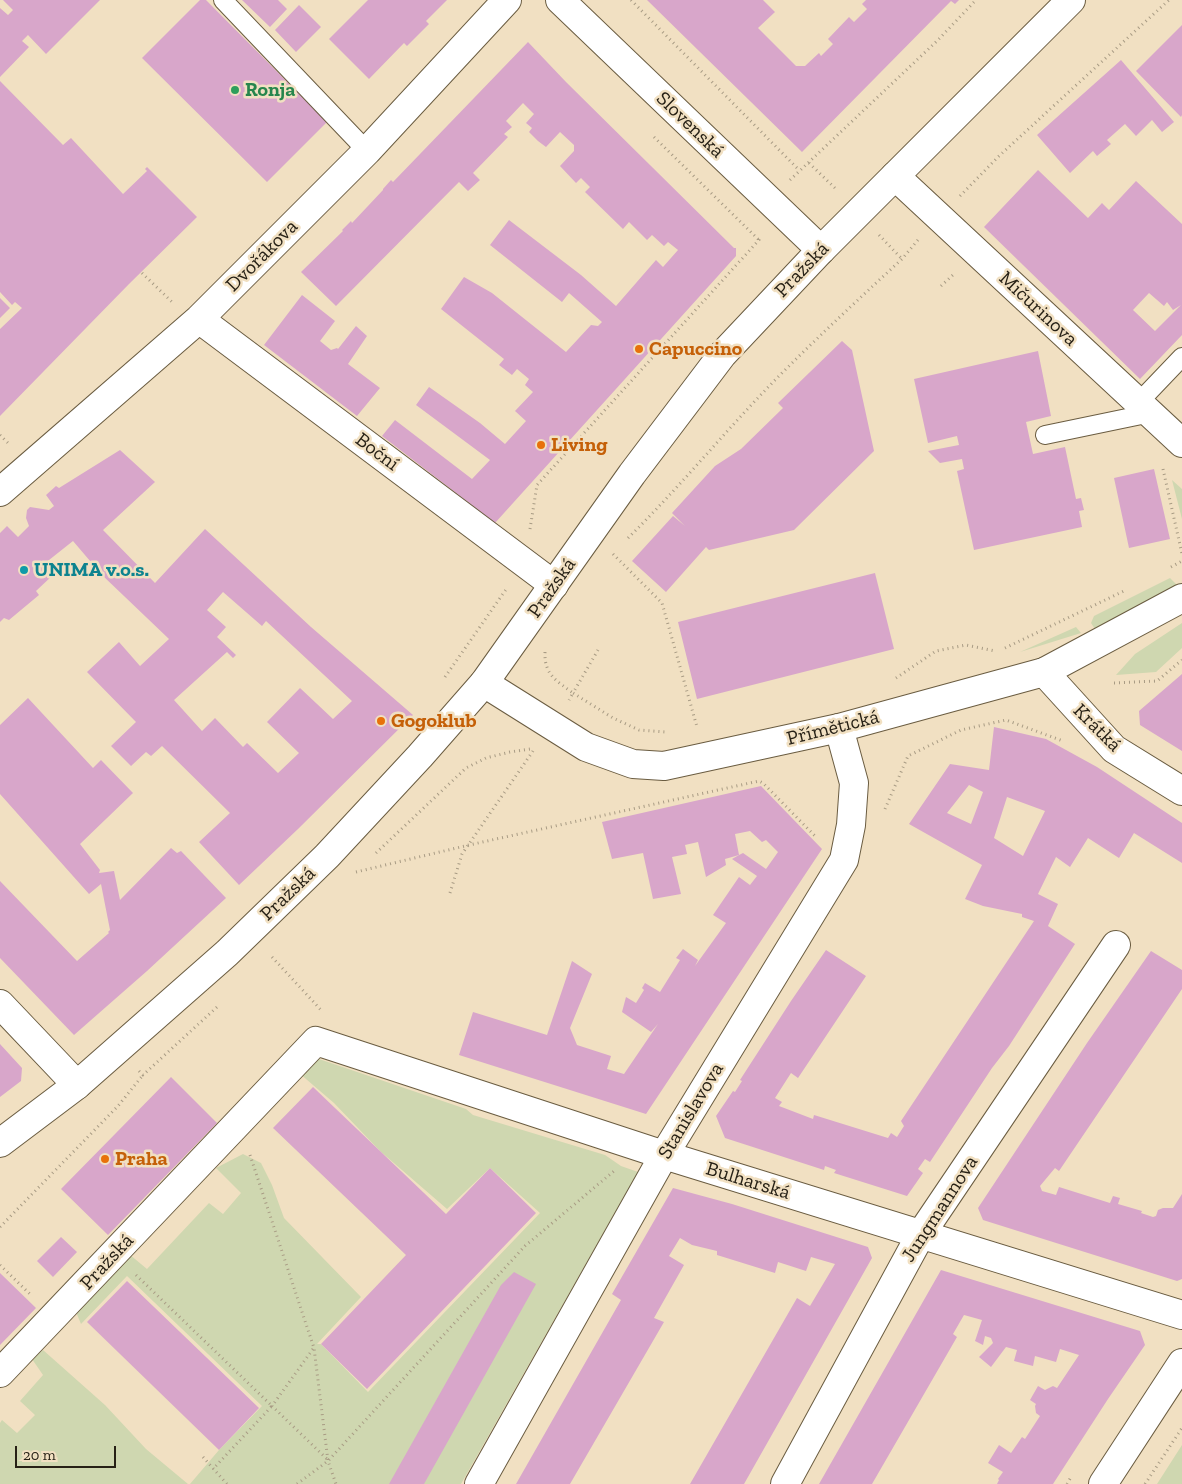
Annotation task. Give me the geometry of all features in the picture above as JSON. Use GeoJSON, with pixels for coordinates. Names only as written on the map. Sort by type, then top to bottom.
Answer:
{"type":"FeatureCollection","features":[{"type":"Feature","properties":{"kind":"street","name":"Dvořákova"},"geometry":{"type":"LineString","coordinates":[[0,492],[199,319],[367,150],[507,0]]}},
{"type":"Feature","properties":{"kind":"street","name":"Slovenská"},"geometry":{"type":"LineString","coordinates":[[560,0],[821,250]]}},
{"type":"Feature","properties":{"kind":"street","name":"Pražská"},"geometry":{"type":"LineString","coordinates":[[0,1143],[77,1085],[117,1050],[227,953],[327,856],[420,756],[484,683],[632,474],[722,355],[821,250],[1071,0]]}},
{"type":"Feature","properties":{"kind":"street","name":"Mičurinova"},"geometry":{"type":"LineString","coordinates":[[895,176],[1182,442]]}},
{"type":"Feature","properties":{"kind":"street","name":"Boční"},"geometry":{"type":"LineString","coordinates":[[199,319],[554,585]]}},
{"type":"Feature","properties":{"kind":"street","name":"Přímětická"},"geometry":{"type":"LineString","coordinates":[[484,683],[586,747],[633,764],[664,766],[839,728],[1044,672],[1182,598]]}},
{"type":"Feature","properties":{"kind":"street","name":"Krátká"},"geometry":{"type":"LineString","coordinates":[[1044,672],[1114,749],[1182,791]]}},
{"type":"Feature","properties":{"kind":"street","name":"Stanislavova"},"geometry":{"type":"LineString","coordinates":[[479,1484],[664,1155],[844,860],[851,825],[854,783],[839,728]]}},
{"type":"Feature","properties":{"kind":"street","name":"Jungmannova"},"geometry":{"type":"LineString","coordinates":[[785,1484],[921,1234],[1116,945]]}},
{"type":"Feature","properties":{"kind":"street"},"geometry":{"type":"LineString","coordinates":[[0,1004],[77,1085]]}},
{"type":"Feature","properties":{"kind":"street","name":"Pražská"},"geometry":{"type":"LineString","coordinates":[[0,1373],[316,1040]]}},
{"type":"Feature","properties":{"kind":"street","name":"Bulharská"},"geometry":{"type":"LineString","coordinates":[[316,1040],[664,1155],[1182,1315]]}},
{"type":"Feature","properties":{"kind":"street"},"geometry":{"type":"LineString","coordinates":[[1103,1484],[1182,1363]]}},
{"type":"Feature","properties":{"kind":"lane"},"geometry":{"type":"LineString","coordinates":[[223,0],[367,150]]}},
{"type":"Feature","properties":{"kind":"lane"},"geometry":{"type":"LineString","coordinates":[[1045,435],[1145,408],[1182,357]]}},
{"type":"Feature","properties":{"kind":"path"},"geometry":{"type":"LineString","coordinates":[[631,0],[800,170]]}},
{"type":"Feature","properties":{"kind":"path"},"geometry":{"type":"LineString","coordinates":[[441,682],[513,580],[526,550],[537,485],[759,240],[769,202],[800,170],[938,40],[976,0]]}},
{"type":"Feature","properties":{"kind":"path"},"geometry":{"type":"LineString","coordinates":[[626,540],[661,506],[716,442],[783,372],[902,259],[939,217],[999,156],[1169,0]]}},
{"type":"Feature","properties":{"kind":"path"},"geometry":{"type":"LineString","coordinates":[[142,272],[176,306]]}},
{"type":"Feature","properties":{"kind":"path"},"geometry":{"type":"LineString","coordinates":[[619,546],[612,553],[662,603],[697,728]]}},
{"type":"Feature","properties":{"kind":"path"},"geometry":{"type":"LineString","coordinates":[[1166,569],[1182,561]]}},
{"type":"Feature","properties":{"kind":"path"},"geometry":{"type":"LineString","coordinates":[[892,680],[936,651],[966,645],[997,652],[1134,586]]}},
{"type":"Feature","properties":{"kind":"path"},"geometry":{"type":"LineString","coordinates":[[546,646],[546,665],[551,676],[573,693],[613,718],[640,730],[671,732]]}},
{"type":"Feature","properties":{"kind":"path"},"geometry":{"type":"LineString","coordinates":[[551,726],[598,650]]}},
{"type":"Feature","properties":{"kind":"path"},"geometry":{"type":"LineString","coordinates":[[1114,683],[1157,681],[1182,660]]}},
{"type":"Feature","properties":{"kind":"path"},"geometry":{"type":"LineString","coordinates":[[884,812],[908,756],[960,730],[1006,720],[1064,742]]}},
{"type":"Feature","properties":{"kind":"path"},"geometry":{"type":"LineString","coordinates":[[689,730],[705,726]]}},
{"type":"Feature","properties":{"kind":"path"},"geometry":{"type":"LineString","coordinates":[[369,859],[466,768],[486,758],[534,748],[462,854],[450,893]]}},
{"type":"Feature","properties":{"kind":"path"},"geometry":{"type":"LineString","coordinates":[[362,866],[356,872],[759,781],[764,783],[821,842]]}},
{"type":"Feature","properties":{"kind":"path"},"geometry":{"type":"LineString","coordinates":[[272,957],[279,950]]}},
{"type":"Feature","properties":{"kind":"path"},"geometry":{"type":"LineString","coordinates":[[0,1226],[118,1106],[143,1075],[222,1003]]}},
{"type":"Feature","properties":{"kind":"path"},"geometry":{"type":"LineString","coordinates":[[117,1050],[143,1075]]}},
{"type":"Feature","properties":{"kind":"path"},"geometry":{"type":"LineString","coordinates":[[239,1120],[314,1348],[328,1461],[336,1484]]}},
{"type":"Feature","properties":{"kind":"path"},"geometry":{"type":"LineString","coordinates":[[297,1484],[328,1461],[524,1246],[621,1166],[664,1155]]}},
{"type":"Feature","properties":{"kind":"path"},"geometry":{"type":"LineString","coordinates":[[114,1254],[328,1461]]}},
{"type":"Feature","properties":{"kind":"path"},"geometry":{"type":"LineString","coordinates":[[0,1265],[54,1318]]}},
{"type":"Feature","properties":{"kind":"path"},"geometry":{"type":"LineString","coordinates":[[213,1469],[272,1406],[314,1348]]}},
{"type":"Feature","properties":{"kind":"path"},"geometry":{"type":"LineString","coordinates":[[1145,1484],[1182,1428]]}},
{"type":"Feature","properties":{"kind":"path"},"geometry":{"type":"LineString","coordinates":[[203,1457],[227,1484]]}},
{"type":"Feature","properties":{"kind":"green space"},"geometry":{"type":"Polygon","coordinates":[[[1172,480],[1182,489],[1182,519],[1172,480]]]}},
{"type":"Feature","properties":{"kind":"green space"},"geometry":{"type":"Polygon","coordinates":[[[1170,578],[1177,585],[1105,631],[1097,632],[1091,623],[1094,616],[1170,578]]]}},
{"type":"Feature","properties":{"kind":"green space"},"geometry":{"type":"Polygon","coordinates":[[[1182,623],[1182,648],[1156,672],[1116,675],[1135,654],[1182,623]]]}},
{"type":"Feature","properties":{"kind":"green space"},"geometry":{"type":"Polygon","coordinates":[[[1076,627],[1081,633],[1020,652],[1076,627]]]}},
{"type":"Feature","properties":{"kind":"green space"},"geometry":{"type":"Polygon","coordinates":[[[319,1059],[466,1109],[473,1115],[605,1155],[621,1166],[638,1172],[461,1484],[190,1484],[219,1450],[262,1406],[127,1276],[81,1324],[76,1312],[129,1254],[147,1269],[209,1203],[223,1214],[241,1193],[216,1168],[243,1154],[261,1163],[272,1185],[284,1218],[361,1297],[317,1344],[321,1344],[368,1392],[540,1213],[490,1168],[447,1209],[380,1151],[334,1103],[299,1073],[319,1059]]]}},
{"type":"Feature","properties":{"kind":"green space"},"geometry":{"type":"Polygon","coordinates":[[[43,1350],[105,1405],[146,1449],[188,1484],[0,1484],[0,1423],[2,1420],[17,1433],[35,1415],[20,1401],[43,1375],[32,1359],[43,1350]]]}},
{"type":"Feature","properties":{"kind":"green space"},"geometry":{"type":"Polygon","coordinates":[[[1182,1445],[1182,1484],[1157,1484],[1182,1445]]]}},
{"type":"Feature","properties":{"kind":"building"},"geometry":{"type":"Polygon","coordinates":[[[3,0],[100,0],[46,54],[28,35],[22,41],[29,47],[0,77],[0,8],[8,15],[13,10],[3,0]]]}},
{"type":"Feature","properties":{"kind":"building","name":"Ronja"},"geometry":{"type":"Polygon","coordinates":[[[200,0],[206,0],[327,122],[267,182],[142,58],[200,0]]]}},
{"type":"Feature","properties":{"kind":"building"},"geometry":{"type":"Polygon","coordinates":[[[242,0],[278,0],[287,9],[270,27],[242,0]]]}},
{"type":"Feature","properties":{"kind":"building"},"geometry":{"type":"Polygon","coordinates":[[[368,0],[447,0],[426,21],[429,24],[407,46],[404,43],[369,79],[329,39],[368,0]]]}},
{"type":"Feature","properties":{"kind":"building"},"geometry":{"type":"Polygon","coordinates":[[[647,0],[763,0],[775,12],[758,28],[796,66],[805,66],[819,53],[821,56],[833,44],[828,39],[849,17],[854,22],[867,9],[862,4],[866,0],[959,0],[955,4],[951,1],[802,152],[647,0]]]}},
{"type":"Feature","properties":{"kind":"building"},"geometry":{"type":"Polygon","coordinates":[[[299,5],[321,27],[296,52],[275,30],[299,5]]]}},
{"type":"Feature","properties":{"kind":"building"},"geometry":{"type":"Polygon","coordinates":[[[1182,25],[1182,115],[1181,117],[1136,71],[1182,25]]]}},
{"type":"Feature","properties":{"kind":"building"},"geometry":{"type":"Polygon","coordinates":[[[528,42],[566,82],[736,248],[736,256],[495,523],[382,436],[395,420],[472,479],[490,460],[416,405],[429,387],[480,423],[505,444],[526,421],[515,411],[533,392],[525,385],[529,379],[517,369],[512,375],[499,365],[504,359],[441,309],[464,277],[492,293],[566,352],[591,325],[598,326],[602,322],[569,293],[562,302],[490,245],[509,220],[581,275],[616,306],[656,260],[663,267],[678,250],[668,242],[664,246],[652,235],[647,240],[629,222],[623,229],[585,192],[590,187],[581,178],[576,183],[560,166],[574,151],[574,145],[560,132],[546,147],[538,141],[529,132],[532,128],[526,123],[534,114],[523,103],[506,121],[512,127],[504,134],[508,137],[473,173],[480,180],[468,191],[459,182],[336,306],[301,272],[351,221],[352,223],[391,180],[393,182],[528,42]]]}},
{"type":"Feature","properties":{"kind":"building"},"geometry":{"type":"Polygon","coordinates":[[[1121,60],[1174,122],[1162,132],[1152,120],[1136,136],[1125,124],[1107,140],[1111,144],[1097,156],[1093,151],[1070,173],[1037,135],[1121,60]]]}},
{"type":"Feature","properties":{"kind":"building"},"geometry":{"type":"Polygon","coordinates":[[[0,81],[63,145],[71,138],[123,194],[147,171],[145,169],[147,167],[197,217],[0,416],[0,329],[22,308],[15,302],[12,305],[0,292],[0,81]]]}},
{"type":"Feature","properties":{"kind":"building"},"geometry":{"type":"Polygon","coordinates":[[[1038,170],[1088,218],[1102,203],[1109,210],[1136,181],[1182,224],[1182,335],[1140,379],[984,227],[1038,170]],[[1149,293],[1133,310],[1155,331],[1181,305],[1173,310],[1167,302],[1164,306],[1149,293]]]}},
{"type":"Feature","properties":{"kind":"building"},"geometry":{"type":"Polygon","coordinates":[[[302,295],[335,321],[320,341],[331,350],[338,349],[356,326],[367,336],[348,364],[380,388],[357,416],[264,345],[302,295]]]}},
{"type":"Feature","properties":{"kind":"building"},"geometry":{"type":"Polygon","coordinates":[[[0,298],[10,308],[0,318],[0,298]]]}},
{"type":"Feature","properties":{"kind":"building"},"geometry":{"type":"Polygon","coordinates":[[[842,341],[852,350],[874,451],[794,530],[709,550],[706,547],[666,592],[632,561],[673,516],[685,526],[672,513],[715,466],[741,449],[783,408],[778,403],[842,341]]]}},
{"type":"Feature","properties":{"kind":"building"},"geometry":{"type":"Polygon","coordinates":[[[1038,351],[1051,416],[1026,422],[1033,454],[1065,447],[1076,499],[1081,498],[1084,510],[1079,511],[1082,527],[974,550],[957,471],[964,469],[962,459],[940,463],[928,451],[959,445],[957,436],[928,443],[914,379],[1038,351]]]}},
{"type":"Feature","properties":{"kind":"building"},"geometry":{"type":"Polygon","coordinates":[[[120,450],[155,482],[103,530],[155,583],[205,529],[311,627],[413,715],[239,885],[199,842],[230,813],[162,746],[151,756],[146,752],[131,766],[111,746],[136,722],[87,672],[119,642],[140,666],[169,639],[102,575],[73,541],[44,564],[53,575],[36,591],[39,595],[9,620],[4,618],[0,622],[0,533],[7,526],[18,537],[29,526],[26,518],[27,510],[30,507],[49,510],[54,506],[46,495],[56,486],[59,488],[120,450]],[[223,592],[207,610],[226,627],[217,637],[236,655],[233,658],[227,652],[174,700],[202,731],[215,718],[243,747],[247,743],[278,773],[299,753],[267,722],[300,688],[333,719],[352,701],[266,621],[262,626],[223,592]]]}},
{"type":"Feature","properties":{"kind":"building"},"geometry":{"type":"Polygon","coordinates":[[[1154,469],[1170,539],[1129,548],[1114,478],[1154,469]]]}},
{"type":"Feature","properties":{"kind":"building"},"geometry":{"type":"Polygon","coordinates":[[[875,573],[894,649],[697,699],[678,622],[875,573]]]}},
{"type":"Feature","properties":{"kind":"building"},"geometry":{"type":"Polygon","coordinates":[[[1182,674],[1182,751],[1140,725],[1139,711],[1182,674]]]}},
{"type":"Feature","properties":{"kind":"building"},"geometry":{"type":"Polygon","coordinates":[[[28,698],[93,768],[101,760],[133,793],[80,844],[100,870],[99,873],[114,871],[120,900],[171,848],[177,853],[181,851],[226,898],[74,1035],[0,958],[0,881],[77,961],[109,933],[110,930],[101,884],[89,894],[0,794],[0,725],[28,698]]]}},
{"type":"Feature","properties":{"kind":"building"},"geometry":{"type":"Polygon","coordinates":[[[994,727],[1046,739],[1097,767],[1182,823],[1182,863],[1134,833],[1119,858],[1088,838],[1070,867],[1056,857],[1038,894],[1058,904],[1048,926],[1075,944],[1009,1046],[992,1068],[930,1162],[925,1159],[918,1169],[923,1173],[907,1196],[834,1173],[836,1170],[825,1166],[824,1170],[725,1138],[716,1116],[733,1091],[735,1092],[742,1081],[740,1080],[826,950],[866,976],[798,1078],[791,1073],[775,1098],[782,1102],[779,1106],[813,1119],[814,1115],[888,1138],[891,1133],[897,1137],[904,1126],[901,1121],[1034,921],[1022,917],[1022,914],[983,906],[965,899],[982,865],[909,824],[950,764],[989,770],[994,727]],[[969,785],[947,813],[971,824],[983,792],[969,785]],[[1007,797],[994,838],[1023,856],[1045,811],[1007,797]]]}},
{"type":"Feature","properties":{"kind":"building"},"geometry":{"type":"Polygon","coordinates":[[[761,786],[822,849],[646,1114],[459,1055],[473,1012],[547,1035],[572,961],[592,974],[570,1028],[577,1045],[611,1056],[607,1069],[624,1074],[658,1024],[651,1032],[622,1012],[626,997],[636,1003],[644,990],[642,988],[645,983],[660,992],[680,960],[676,958],[683,949],[698,960],[695,966],[726,923],[713,915],[739,877],[750,885],[757,876],[732,859],[739,855],[725,859],[726,865],[706,877],[698,842],[685,845],[687,854],[672,857],[681,894],[653,899],[643,853],[612,859],[602,822],[761,786]],[[750,831],[735,834],[739,855],[743,853],[766,869],[778,852],[766,840],[762,842],[750,831]]]}},
{"type":"Feature","properties":{"kind":"building"},"geometry":{"type":"Polygon","coordinates":[[[1151,951],[1182,970],[1182,989],[1059,1171],[1055,1168],[1040,1186],[1042,1191],[1056,1195],[1059,1187],[1110,1203],[1113,1196],[1120,1198],[1118,1204],[1142,1211],[1141,1213],[1153,1217],[1156,1216],[1158,1210],[1173,1208],[1182,1194],[1182,1279],[1177,1281],[983,1220],[978,1208],[1087,1043],[1151,951]]]}},
{"type":"Feature","properties":{"kind":"building"},"geometry":{"type":"Polygon","coordinates":[[[0,1044],[22,1068],[21,1081],[0,1097],[0,1044]]]}},
{"type":"Feature","properties":{"kind":"building"},"geometry":{"type":"Polygon","coordinates":[[[171,1077],[217,1123],[108,1235],[61,1189],[171,1077]]]}},
{"type":"Feature","properties":{"kind":"building"},"geometry":{"type":"Polygon","coordinates":[[[313,1087],[446,1214],[490,1168],[536,1213],[367,1389],[321,1344],[406,1255],[273,1128],[313,1087]]]}},
{"type":"Feature","properties":{"kind":"building"},"geometry":{"type":"Polygon","coordinates":[[[673,1188],[732,1204],[868,1247],[872,1258],[744,1484],[690,1484],[797,1298],[810,1306],[835,1264],[811,1257],[806,1271],[778,1262],[775,1273],[717,1255],[717,1251],[692,1245],[680,1238],[669,1256],[684,1265],[654,1318],[664,1322],[570,1484],[516,1484],[621,1300],[612,1294],[673,1188]]]}},
{"type":"Feature","properties":{"kind":"building"},"geometry":{"type":"Polygon","coordinates":[[[61,1237],[77,1252],[53,1277],[37,1261],[61,1237]]]}},
{"type":"Feature","properties":{"kind":"building"},"geometry":{"type":"Polygon","coordinates":[[[941,1270],[1140,1331],[1145,1345],[1053,1484],[997,1484],[1003,1472],[988,1463],[999,1445],[1011,1453],[1022,1437],[1025,1439],[1040,1416],[1036,1413],[1036,1404],[1030,1400],[1038,1386],[1045,1390],[1053,1386],[1057,1388],[1079,1355],[1060,1349],[1056,1362],[1035,1356],[1033,1366],[1014,1361],[1017,1350],[1006,1347],[991,1367],[979,1357],[993,1343],[991,1338],[985,1336],[983,1345],[975,1341],[982,1320],[964,1315],[953,1334],[957,1337],[872,1484],[819,1484],[941,1270]]]}},
{"type":"Feature","properties":{"kind":"building"},"geometry":{"type":"Polygon","coordinates":[[[514,1272],[536,1284],[424,1484],[389,1484],[501,1285],[514,1272]]]}},
{"type":"Feature","properties":{"kind":"building"},"geometry":{"type":"Polygon","coordinates":[[[0,1273],[36,1308],[0,1345],[0,1273]]]}},
{"type":"Feature","properties":{"kind":"building"},"geometry":{"type":"Polygon","coordinates":[[[127,1281],[259,1408],[219,1450],[87,1322],[127,1281]]]}},
{"type":"Feature","properties":{"kind":"place","name":"Ronja"},"geometry":{"type":"Point","coordinates":[235,90]}},
{"type":"Feature","properties":{"kind":"place","name":"Capuccino"},"geometry":{"type":"Point","coordinates":[639,349]}},
{"type":"Feature","properties":{"kind":"place","name":"Living"},"geometry":{"type":"Point","coordinates":[541,445]}},
{"type":"Feature","properties":{"kind":"place","name":"UNIMA v.o.s."},"geometry":{"type":"Point","coordinates":[24,570]}},
{"type":"Feature","properties":{"kind":"place","name":"Gogoklub"},"geometry":{"type":"Point","coordinates":[381,721]}},
{"type":"Feature","properties":{"kind":"place","name":"Praha"},"geometry":{"type":"Point","coordinates":[105,1159]}}]}
